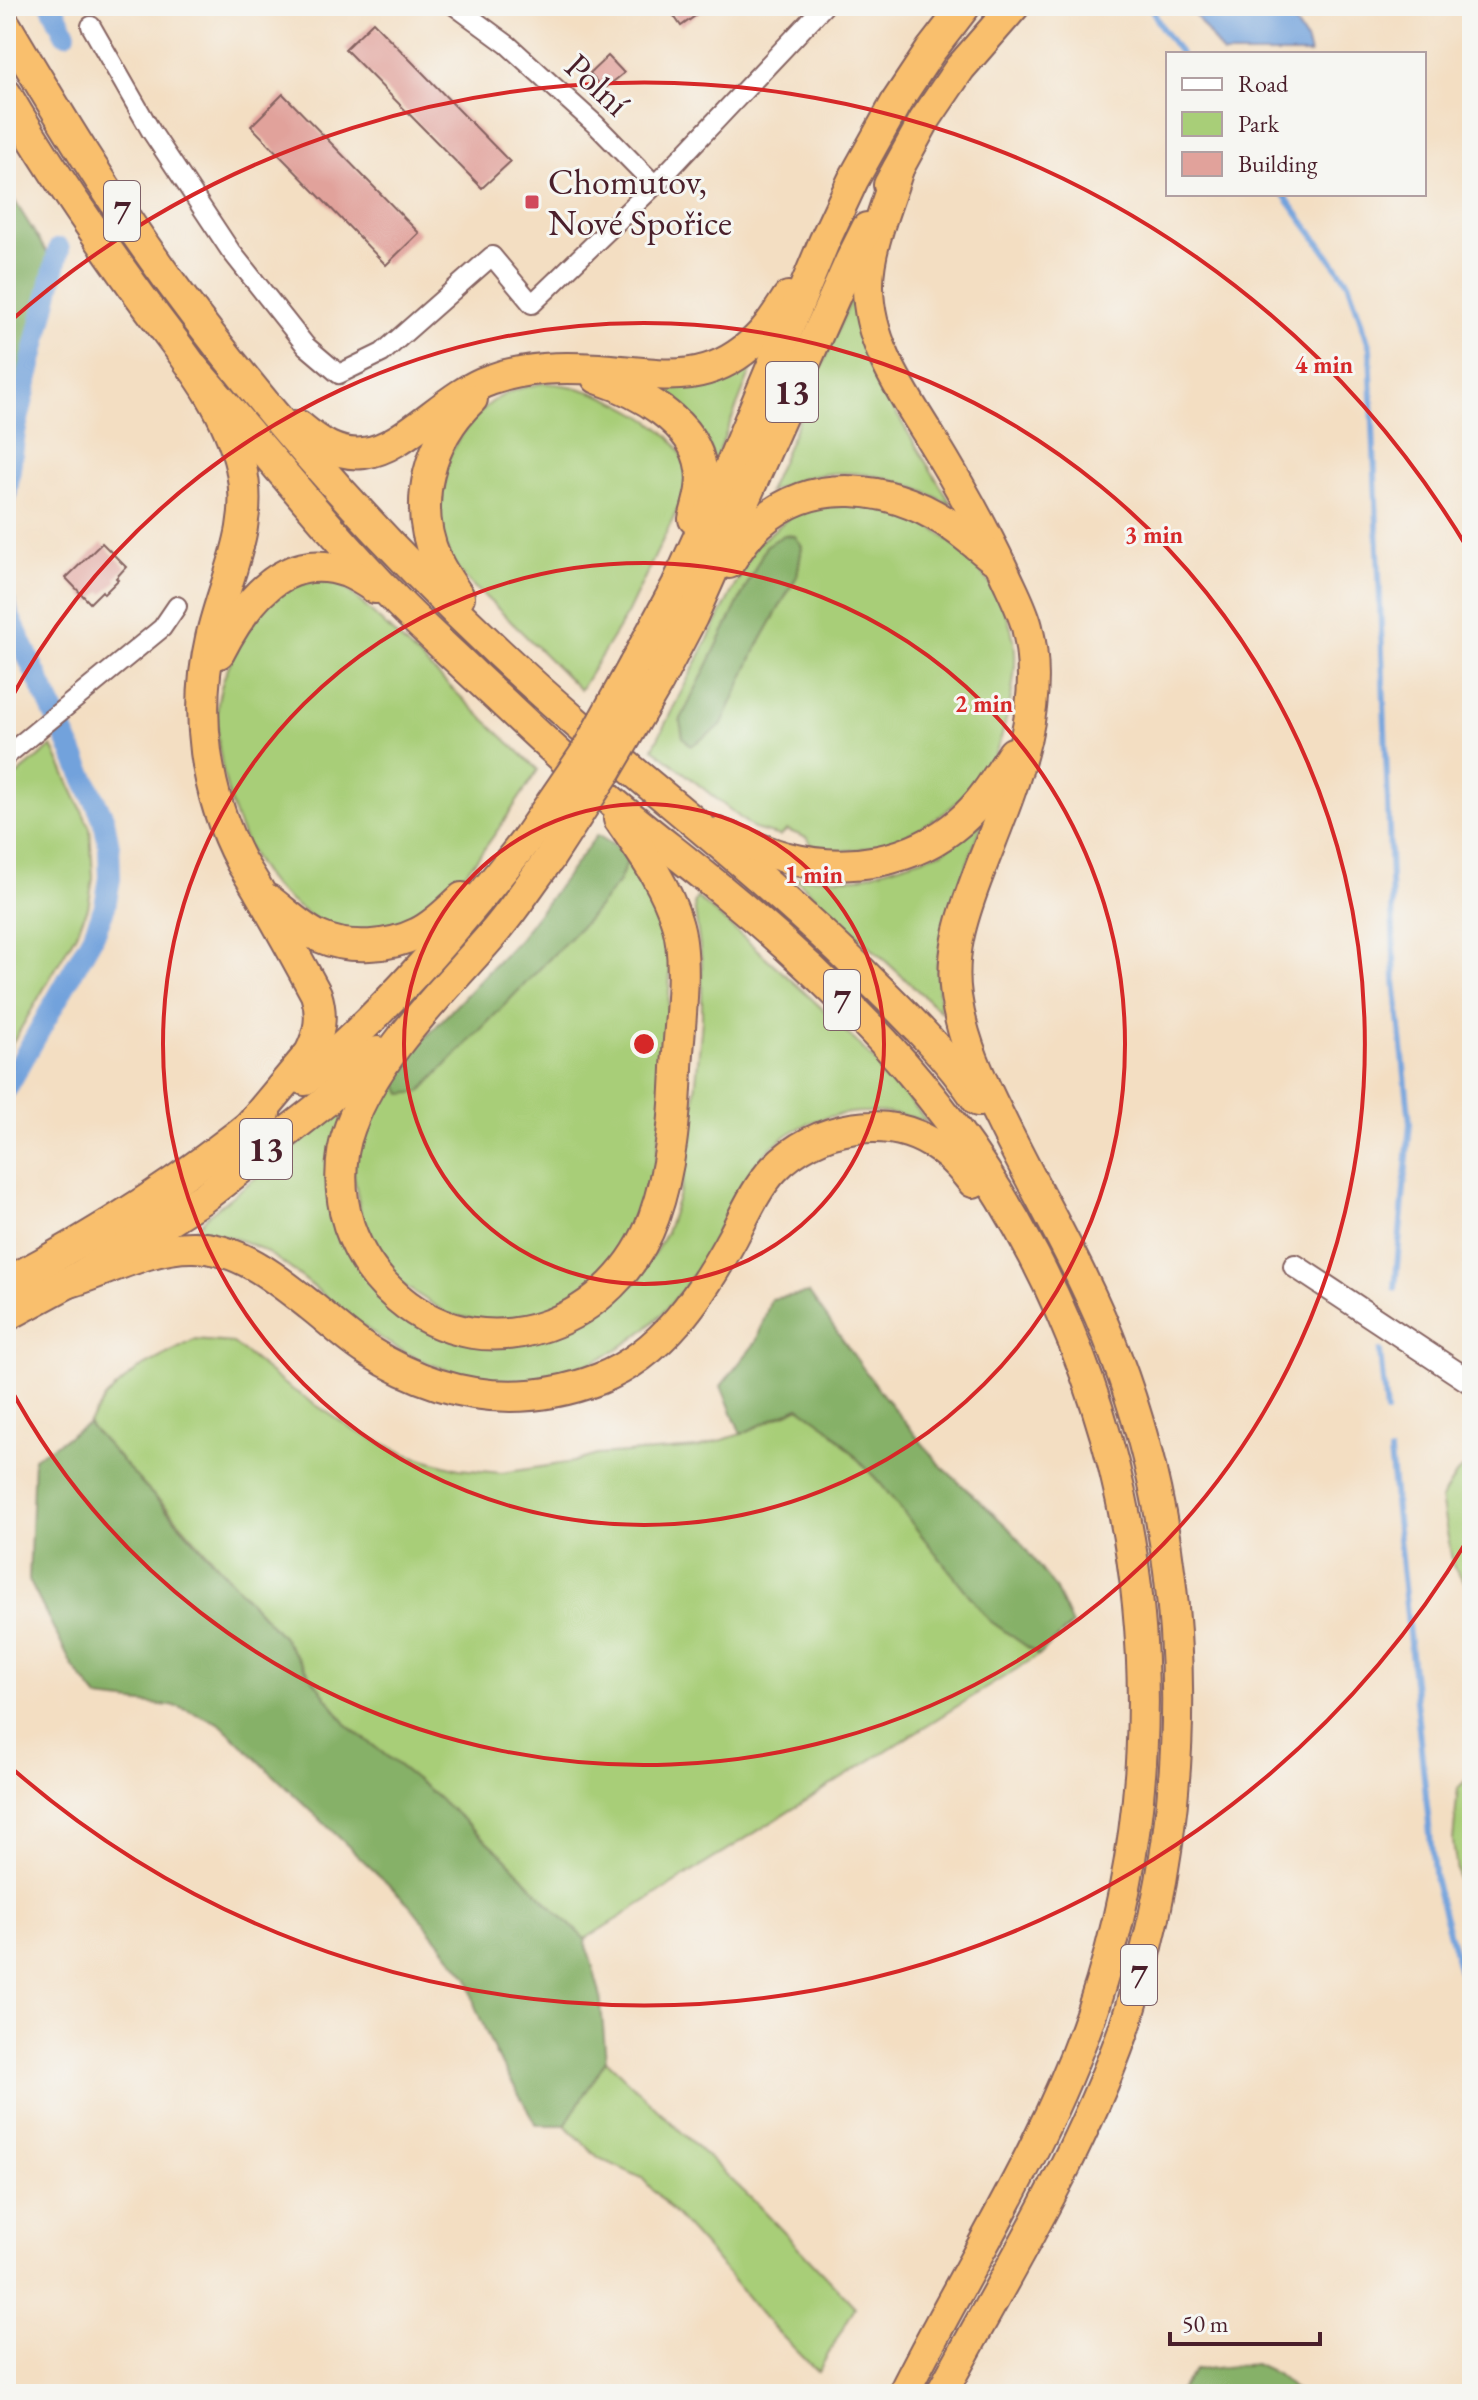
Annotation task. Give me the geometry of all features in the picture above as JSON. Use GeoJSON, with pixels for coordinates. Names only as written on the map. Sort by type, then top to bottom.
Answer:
{"type":"FeatureCollection","features":[{"type":"Feature","properties":{"kind":"highway","name":"13"},"geometry":{"type":"LineString","coordinates":[[6,1316],[77,1279],[203,1198],[324,1103],[433,1001],[494,932],[549,859],[608,768],[677,585],[853,180],[897,101],[965,6]]}},
{"type":"Feature","properties":{"kind":"highway","name":"13"},"geometry":{"type":"LineString","coordinates":[[6,1283],[82,1241],[179,1179],[250,1125],[385,1006],[463,920],[526,840],[586,752],[692,617],[850,262],[898,169],[924,121],[960,68],[1014,6]]}},
{"type":"Feature","properties":{"kind":"highway","name":"7"},"geometry":{"type":"LineString","coordinates":[[6,26],[102,182],[168,279],[319,468],[497,651],[838,948],[907,1017],[970,1089],[1025,1170],[1099,1311],[1146,1447],[1170,1579],[1177,1653],[1173,1802],[1146,1953],[1123,2031],[1090,2112],[1049,2196],[941,2394]]}},
{"type":"Feature","properties":{"kind":"highway","name":"7"},"geometry":{"type":"LineString","coordinates":[[6,94],[76,202],[194,369],[395,600],[600,791],[730,897],[817,975],[886,1044],[946,1116],[995,1189],[1070,1329],[1094,1393],[1114,1461],[1137,1586],[1143,1653],[1139,1800],[1111,1948],[1092,2012],[1060,2095],[1022,2175],[903,2394]]}},
{"type":"Feature","properties":{"kind":"highway"},"geometry":{"type":"LineString","coordinates":[[898,169],[871,256],[867,280],[874,329],[897,382],[975,510],[1024,618],[1034,665],[1028,732],[1015,780],[959,926],[953,966],[962,1031],[975,1067],[1025,1170]]}},
{"type":"Feature","properties":{"kind":"highway"},"geometry":{"type":"LineString","coordinates":[[251,386],[322,445],[340,452],[363,453],[387,447],[460,394],[487,380],[512,373],[544,368],[602,369],[675,376],[711,369],[738,354],[765,331],[824,242]]}},
{"type":"Feature","properties":{"kind":"highway"},"geometry":{"type":"LineString","coordinates":[[544,368],[584,374],[629,392],[672,419],[693,443],[702,471],[701,495],[677,585]]}},
{"type":"Feature","properties":{"kind":"highway"},"geometry":{"type":"LineString","coordinates":[[194,369],[228,427],[245,491],[241,537],[211,638],[203,713],[209,773],[218,808],[242,863],[316,994],[320,1016],[316,1041],[310,1053],[250,1125]]}},
{"type":"Feature","properties":{"kind":"highway"},"geometry":{"type":"LineString","coordinates":[[497,651],[445,577],[436,559],[427,529],[425,498],[432,458],[450,423],[477,394],[512,373]]}},
{"type":"Feature","properties":{"kind":"highway"},"geometry":{"type":"LineString","coordinates":[[692,617],[758,525],[787,505],[820,492],[851,490],[902,499],[947,522],[1000,564]]}},
{"type":"Feature","properties":{"kind":"highway"},"geometry":{"type":"LineString","coordinates":[[203,713],[215,663],[239,617],[280,576],[312,568],[338,569],[395,600]]}},
{"type":"Feature","properties":{"kind":"highway"},"geometry":{"type":"LineString","coordinates":[[698,826],[786,858],[807,862],[853,865],[885,861],[929,844],[962,821],[994,782],[1028,732]]}},
{"type":"Feature","properties":{"kind":"highway"},"geometry":{"type":"LineString","coordinates":[[433,1001],[382,1066],[349,1129],[341,1172],[342,1194],[352,1236],[374,1274],[405,1304],[424,1316],[455,1328],[488,1334],[532,1331],[554,1324],[593,1303],[610,1288],[636,1252],[653,1220],[667,1171],[675,1108],[683,955],[678,925],[666,894],[640,849],[600,791]]}},
{"type":"Feature","properties":{"kind":"highway"},"geometry":{"type":"LineString","coordinates":[[260,892],[319,937],[344,944],[374,945],[419,933],[442,917],[526,840]]}},
{"type":"Feature","properties":{"kind":"highway"},"geometry":{"type":"LineString","coordinates":[[77,1279],[164,1250],[194,1247],[220,1251],[249,1262],[280,1281],[366,1349],[401,1370],[437,1386],[477,1395],[515,1396],[557,1391],[601,1378],[636,1358],[666,1333],[690,1307],[716,1269],[772,1171],[802,1146],[835,1131],[858,1127],[901,1131],[938,1146],[957,1162],[1033,1255]]}},
{"type":"Feature","properties":{"kind":"street","name":"Polní"},"geometry":{"type":"LineString","coordinates":[[455,6],[508,45],[596,125],[655,185]]}},
{"type":"Feature","properties":{"kind":"street"},"geometry":{"type":"LineString","coordinates":[[91,26],[151,131],[230,250],[306,346],[339,374],[382,353],[492,256],[532,304],[655,185],[824,6]]}},
{"type":"Feature","properties":{"kind":"street"},"geometry":{"type":"LineString","coordinates":[[6,756],[162,628],[177,606]]}},
{"type":"Feature","properties":{"kind":"street"},"geometry":{"type":"LineString","coordinates":[[1295,1266],[1472,1383]]}},
{"type":"Feature","properties":{"kind":"green space"},"geometry":{"type":"Polygon","coordinates":[[[6,187],[57,269],[6,470],[6,187]]]}},
{"type":"Feature","properties":{"kind":"green space"},"geometry":{"type":"Polygon","coordinates":[[[854,292],[858,338],[878,383],[952,505],[900,482],[865,474],[809,477],[768,492],[854,292]]]}},
{"type":"Feature","properties":{"kind":"green space"},"geometry":{"type":"Polygon","coordinates":[[[759,351],[714,463],[705,437],[688,416],[643,385],[759,351]]]}},
{"type":"Feature","properties":{"kind":"green space"},"geometry":{"type":"Polygon","coordinates":[[[544,383],[593,393],[635,412],[671,440],[682,455],[686,470],[686,492],[627,614],[580,690],[458,570],[443,539],[440,521],[445,468],[469,425],[486,406],[506,394],[544,383]]]}},
{"type":"Feature","properties":{"kind":"green space"},"geometry":{"type":"Polygon","coordinates":[[[837,502],[890,508],[914,517],[959,549],[978,569],[1001,603],[1011,628],[1015,655],[1012,690],[1002,736],[990,763],[951,807],[910,833],[887,842],[839,851],[815,849],[807,838],[787,830],[780,836],[754,829],[653,748],[755,546],[792,515],[837,502]],[[802,547],[757,647],[797,576],[802,547]]]}},
{"type":"Feature","properties":{"kind":"green space"},"geometry":{"type":"Polygon","coordinates":[[[784,535],[795,536],[802,547],[797,576],[757,647],[721,726],[691,746],[683,737],[680,721],[766,546],[784,535]]]}},
{"type":"Feature","properties":{"kind":"green space"},"geometry":{"type":"Polygon","coordinates":[[[313,581],[335,583],[349,591],[538,770],[498,830],[450,890],[415,919],[389,929],[358,931],[331,927],[304,911],[269,881],[257,864],[238,824],[220,757],[218,705],[221,686],[232,658],[245,634],[270,603],[284,591],[313,581]]]}},
{"type":"Feature","properties":{"kind":"green space"},"geometry":{"type":"Polygon","coordinates":[[[52,746],[90,828],[93,878],[88,908],[75,935],[6,1054],[6,784],[52,746]]]}},
{"type":"Feature","properties":{"kind":"green space"},"geometry":{"type":"Polygon","coordinates":[[[983,822],[945,923],[937,963],[940,1011],[795,878],[857,878],[942,852],[983,822]]]}},
{"type":"Feature","properties":{"kind":"green space"},"geometry":{"type":"Polygon","coordinates":[[[597,835],[630,855],[618,883],[588,919],[420,1092],[402,1094],[392,1073],[519,939],[597,835]]]}},
{"type":"Feature","properties":{"kind":"green space"},"geometry":{"type":"Polygon","coordinates":[[[630,855],[655,900],[671,955],[663,1107],[655,1168],[642,1215],[626,1246],[601,1280],[550,1313],[489,1322],[448,1314],[397,1281],[364,1231],[353,1172],[360,1133],[392,1073],[603,900],[618,883],[630,855]]]}},
{"type":"Feature","properties":{"kind":"green space"},"geometry":{"type":"Polygon","coordinates":[[[697,897],[847,1032],[927,1122],[902,1116],[853,1113],[806,1125],[785,1137],[765,1153],[749,1174],[686,1285],[663,1313],[621,1347],[589,1364],[554,1375],[525,1379],[470,1376],[393,1346],[259,1248],[236,1239],[195,1230],[208,1215],[346,1107],[330,1195],[440,1336],[618,1297],[654,1254],[666,1233],[682,1185],[702,1020],[702,964],[694,904],[697,897]]]}},
{"type":"Feature","properties":{"kind":"green space"},"geometry":{"type":"Polygon","coordinates":[[[809,1293],[878,1389],[939,1464],[1012,1531],[1055,1588],[1072,1625],[1039,1655],[989,1620],[880,1483],[829,1428],[799,1407],[741,1434],[721,1386],[756,1342],[771,1299],[809,1293]]]}},
{"type":"Feature","properties":{"kind":"green space"},"geometry":{"type":"Polygon","coordinates":[[[194,1340],[233,1343],[284,1384],[354,1430],[406,1454],[459,1469],[502,1473],[573,1462],[597,1455],[698,1448],[741,1434],[800,1407],[829,1428],[880,1483],[989,1620],[1039,1655],[585,1939],[503,1855],[428,1789],[346,1724],[282,1637],[166,1507],[104,1448],[88,1424],[106,1397],[138,1369],[194,1340]]]}},
{"type":"Feature","properties":{"kind":"green space"},"geometry":{"type":"Polygon","coordinates":[[[88,1424],[282,1637],[346,1724],[428,1789],[503,1855],[585,1939],[600,1993],[606,2060],[565,2125],[537,2125],[495,2053],[475,2006],[468,1978],[410,1905],[219,1723],[179,1707],[98,1698],[73,1667],[29,1580],[34,1458],[88,1424]]]}},
{"type":"Feature","properties":{"kind":"green space"},"geometry":{"type":"Polygon","coordinates":[[[1472,1463],[1472,1591],[1453,1566],[1441,1499],[1458,1472],[1472,1463]]]}},
{"type":"Feature","properties":{"kind":"green space"},"geometry":{"type":"Polygon","coordinates":[[[1472,1774],[1472,1938],[1459,1889],[1453,1841],[1458,1788],[1472,1774]]]}},
{"type":"Feature","properties":{"kind":"green space"},"geometry":{"type":"Polygon","coordinates":[[[606,2060],[756,2203],[855,2307],[818,2372],[765,2319],[642,2178],[599,2158],[565,2125],[606,2060]]]}},
{"type":"Feature","properties":{"kind":"green space"},"geometry":{"type":"Polygon","coordinates":[[[1254,2364],[1276,2374],[1299,2394],[1176,2393],[1195,2370],[1254,2364]]]}},
{"type":"Feature","properties":{"kind":"water"},"geometry":{"type":"Polygon","coordinates":[[[1189,6],[1284,6],[1306,40],[1309,52],[1222,52],[1189,6]]]}},
{"type":"Feature","properties":{"kind":"building"},"geometry":{"type":"Polygon","coordinates":[[[667,6],[709,6],[681,26],[667,6]]]}},
{"type":"Feature","properties":{"kind":"building"},"geometry":{"type":"Polygon","coordinates":[[[373,22],[510,162],[482,188],[345,49],[373,22]]]}},
{"type":"Feature","properties":{"kind":"building"},"geometry":{"type":"Polygon","coordinates":[[[608,56],[624,73],[603,90],[590,73],[608,56]]]}},
{"type":"Feature","properties":{"kind":"building"},"geometry":{"type":"Polygon","coordinates":[[[283,94],[419,233],[386,265],[251,126],[283,94]]]}},
{"type":"Feature","properties":{"kind":"building"},"geometry":{"type":"Polygon","coordinates":[[[102,543],[126,567],[104,594],[102,591],[90,603],[66,578],[102,543]]]}},
{"type":"Feature","properties":{"kind":"waterway"},"geometry":{"type":"LineString","coordinates":[[52,6],[65,33]]}},
{"type":"Feature","properties":{"kind":"waterway"},"geometry":{"type":"LineString","coordinates":[[1150,6],[1180,52]]}},
{"type":"Feature","properties":{"kind":"waterway"},"geometry":{"type":"LineString","coordinates":[[1284,196],[1348,282],[1370,348],[1395,980],[1410,1123],[1395,1288]]}},
{"type":"Feature","properties":{"kind":"waterway"},"geometry":{"type":"LineString","coordinates":[[6,497],[15,432],[59,249]]}},
{"type":"Feature","properties":{"kind":"waterway"},"geometry":{"type":"LineString","coordinates":[[6,604],[104,820],[110,878],[105,906],[94,934],[6,1089]]}},
{"type":"Feature","properties":{"kind":"waterway"},"geometry":{"type":"LineString","coordinates":[[1380,1352],[1386,1412]]}},
{"type":"Feature","properties":{"kind":"waterway"},"geometry":{"type":"LineString","coordinates":[[1390,1453],[1435,1882],[1472,2015]]}},
{"type":"Feature","properties":{"kind":"place","name":"Chomutov, Nové Spořice"},"geometry":{"type":"Point","coordinates":[532,202]}}]}
